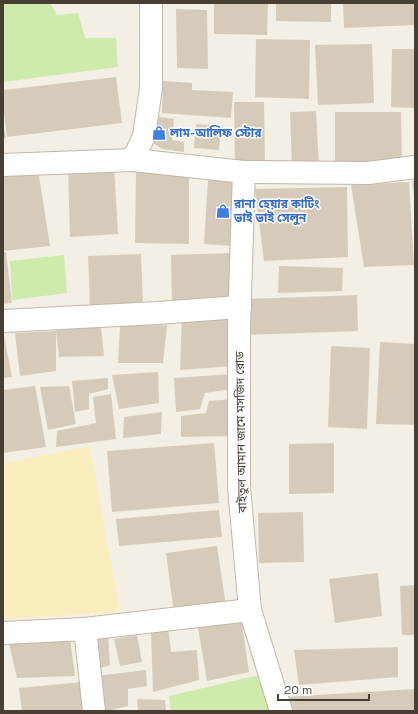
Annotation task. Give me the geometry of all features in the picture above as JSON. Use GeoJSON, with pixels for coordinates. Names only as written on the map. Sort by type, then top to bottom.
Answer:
{"type":"FeatureCollection","features":[{"type":"Feature","properties":{"kind":"street"},"geometry":{"type":"LineString","coordinates":[[133,160],[144,136],[151,88],[151,3]]}},
{"type":"Feature","properties":{"kind":"street"},"geometry":{"type":"LineString","coordinates":[[3,165],[133,160],[244,172],[368,173],[415,167]]}},
{"type":"Feature","properties":{"kind":"street","name":"বাইতুল আমান জামে মসজিদ রোড"},"geometry":{"type":"LineString","coordinates":[[244,172],[240,307],[239,487],[250,610],[281,711]]}},
{"type":"Feature","properties":{"kind":"street"},"geometry":{"type":"LineString","coordinates":[[3,321],[240,307]]}},
{"type":"Feature","properties":{"kind":"street"},"geometry":{"type":"LineString","coordinates":[[3,633],[85,629],[250,610]]}},
{"type":"Feature","properties":{"kind":"street"},"geometry":{"type":"LineString","coordinates":[[85,629],[94,711]]}},
{"type":"Feature","properties":{"kind":"green space"},"geometry":{"type":"Polygon","coordinates":[[[50,3],[57,15],[78,13],[85,38],[116,38],[118,67],[3,82],[3,4],[50,3]]]}},
{"type":"Feature","properties":{"kind":"green space"},"geometry":{"type":"Polygon","coordinates":[[[64,255],[67,293],[12,300],[10,261],[64,255]]]}},
{"type":"Feature","properties":{"kind":"green space"},"geometry":{"type":"Polygon","coordinates":[[[264,674],[273,711],[171,711],[169,696],[264,674]]]}},
{"type":"Feature","properties":{"kind":"sand"},"geometry":{"type":"Polygon","coordinates":[[[90,446],[120,612],[3,619],[3,463],[90,446]]]}},
{"type":"Feature","properties":{"kind":"building"},"geometry":{"type":"Polygon","coordinates":[[[214,3],[268,3],[267,35],[214,34],[214,3]]]}},
{"type":"Feature","properties":{"kind":"building"},"geometry":{"type":"Polygon","coordinates":[[[276,3],[331,3],[331,22],[276,21],[276,3]]]}},
{"type":"Feature","properties":{"kind":"building"},"geometry":{"type":"Polygon","coordinates":[[[343,3],[415,3],[415,25],[344,28],[343,3]]]}},
{"type":"Feature","properties":{"kind":"building"},"geometry":{"type":"Polygon","coordinates":[[[176,9],[207,10],[208,69],[177,68],[176,9]]]}},
{"type":"Feature","properties":{"kind":"building"},"geometry":{"type":"Polygon","coordinates":[[[256,39],[310,40],[309,99],[255,97],[256,39]]]}},
{"type":"Feature","properties":{"kind":"building"},"geometry":{"type":"Polygon","coordinates":[[[372,44],[374,103],[318,105],[315,45],[372,44]]]}},
{"type":"Feature","properties":{"kind":"building"},"geometry":{"type":"Polygon","coordinates":[[[392,49],[415,49],[415,108],[391,107],[392,49]]]}},
{"type":"Feature","properties":{"kind":"building"},"geometry":{"type":"Polygon","coordinates":[[[116,77],[122,123],[7,137],[3,106],[3,90],[116,77]]]}},
{"type":"Feature","properties":{"kind":"building"},"geometry":{"type":"Polygon","coordinates":[[[163,81],[192,83],[192,90],[233,92],[231,118],[162,113],[163,81]]]}},
{"type":"Feature","properties":{"kind":"building"},"geometry":{"type":"Polygon","coordinates":[[[234,102],[264,102],[265,163],[235,164],[234,102]]]}},
{"type":"Feature","properties":{"kind":"building"},"geometry":{"type":"Polygon","coordinates":[[[316,111],[319,166],[292,167],[290,112],[316,111]]]}},
{"type":"Feature","properties":{"kind":"building"},"geometry":{"type":"Polygon","coordinates":[[[335,112],[401,112],[402,163],[335,163],[335,112]]]}},
{"type":"Feature","properties":{"kind":"building"},"geometry":{"type":"Polygon","coordinates":[[[153,116],[174,119],[172,140],[184,142],[184,152],[162,149],[149,140],[153,116]]]}},
{"type":"Feature","properties":{"kind":"building"},"geometry":{"type":"Polygon","coordinates":[[[3,124],[6,138],[3,139],[3,124]]]}},
{"type":"Feature","properties":{"kind":"building"},"geometry":{"type":"Polygon","coordinates":[[[196,124],[221,126],[219,150],[194,148],[196,124]]]}},
{"type":"Feature","properties":{"kind":"building"},"geometry":{"type":"Polygon","coordinates":[[[37,163],[50,246],[3,251],[3,167],[37,163]]]}},
{"type":"Feature","properties":{"kind":"building"},"geometry":{"type":"Polygon","coordinates":[[[114,165],[118,234],[70,237],[68,169],[114,165]]]}},
{"type":"Feature","properties":{"kind":"building"},"geometry":{"type":"Polygon","coordinates":[[[136,171],[189,171],[189,244],[135,243],[136,171]]]}},
{"type":"Feature","properties":{"kind":"building"},"geometry":{"type":"Polygon","coordinates":[[[208,180],[237,182],[233,246],[204,244],[208,180]]]}},
{"type":"Feature","properties":{"kind":"building"},"geometry":{"type":"Polygon","coordinates":[[[412,181],[415,181],[415,195],[414,195],[412,181]]]}},
{"type":"Feature","properties":{"kind":"building"},"geometry":{"type":"Polygon","coordinates":[[[409,182],[414,265],[364,267],[351,185],[409,182]]]}},
{"type":"Feature","properties":{"kind":"building"},"geometry":{"type":"Polygon","coordinates":[[[347,187],[348,257],[264,261],[255,189],[347,187]]]}},
{"type":"Feature","properties":{"kind":"building"},"geometry":{"type":"Polygon","coordinates":[[[3,252],[6,252],[12,303],[3,304],[3,252]]]}},
{"type":"Feature","properties":{"kind":"building"},"geometry":{"type":"Polygon","coordinates":[[[231,253],[232,303],[172,304],[171,255],[231,253]]]}},
{"type":"Feature","properties":{"kind":"building"},"geometry":{"type":"Polygon","coordinates":[[[141,254],[143,304],[90,306],[88,256],[141,254]]]}},
{"type":"Feature","properties":{"kind":"building"},"geometry":{"type":"Polygon","coordinates":[[[279,266],[343,268],[342,291],[278,293],[279,266]]]}},
{"type":"Feature","properties":{"kind":"building"},"geometry":{"type":"Polygon","coordinates":[[[357,295],[358,331],[245,335],[245,299],[357,295]]]}},
{"type":"Feature","properties":{"kind":"building"},"geometry":{"type":"Polygon","coordinates":[[[235,312],[234,366],[180,370],[182,314],[235,312]]]}},
{"type":"Feature","properties":{"kind":"building"},"geometry":{"type":"Polygon","coordinates":[[[55,325],[101,326],[104,356],[59,357],[55,325]]]}},
{"type":"Feature","properties":{"kind":"building"},"geometry":{"type":"Polygon","coordinates":[[[167,325],[163,363],[118,363],[120,326],[167,325]]]}},
{"type":"Feature","properties":{"kind":"building"},"geometry":{"type":"Polygon","coordinates":[[[56,331],[56,371],[20,376],[15,333],[56,331]]]}},
{"type":"Feature","properties":{"kind":"building"},"geometry":{"type":"Polygon","coordinates":[[[3,336],[12,377],[3,378],[3,336]]]}},
{"type":"Feature","properties":{"kind":"building"},"geometry":{"type":"Polygon","coordinates":[[[380,342],[415,344],[415,425],[376,424],[380,342]]]}},
{"type":"Feature","properties":{"kind":"building"},"geometry":{"type":"Polygon","coordinates":[[[331,346],[370,348],[367,429],[328,427],[331,346]]]}},
{"type":"Feature","properties":{"kind":"building"},"geometry":{"type":"Polygon","coordinates":[[[158,372],[159,403],[119,409],[112,375],[158,372]]]}},
{"type":"Feature","properties":{"kind":"building"},"geometry":{"type":"Polygon","coordinates":[[[233,374],[232,389],[205,393],[200,409],[176,412],[174,378],[233,374]]]}},
{"type":"Feature","properties":{"kind":"building"},"geometry":{"type":"Polygon","coordinates":[[[108,378],[108,389],[89,394],[89,409],[75,412],[72,381],[108,378]]]}},
{"type":"Feature","properties":{"kind":"building"},"geometry":{"type":"Polygon","coordinates":[[[35,386],[46,447],[3,453],[3,390],[35,386]]]}},
{"type":"Feature","properties":{"kind":"building"},"geometry":{"type":"Polygon","coordinates":[[[69,386],[76,424],[48,430],[40,387],[69,386]]]}},
{"type":"Feature","properties":{"kind":"building"},"geometry":{"type":"Polygon","coordinates":[[[111,394],[116,439],[56,447],[57,431],[96,423],[93,397],[111,394]]]}},
{"type":"Feature","properties":{"kind":"building"},"geometry":{"type":"Polygon","coordinates":[[[232,399],[232,436],[181,437],[181,416],[206,413],[209,401],[232,399]]]}},
{"type":"Feature","properties":{"kind":"building"},"geometry":{"type":"Polygon","coordinates":[[[162,412],[161,434],[123,438],[124,417],[162,412]]]}},
{"type":"Feature","properties":{"kind":"building"},"geometry":{"type":"Polygon","coordinates":[[[214,443],[219,503],[112,512],[107,451],[214,443]]]}},
{"type":"Feature","properties":{"kind":"building"},"geometry":{"type":"Polygon","coordinates":[[[334,443],[334,493],[289,494],[289,444],[334,443]]]}},
{"type":"Feature","properties":{"kind":"building"},"geometry":{"type":"Polygon","coordinates":[[[219,510],[222,537],[119,546],[116,519],[219,510]]]}},
{"type":"Feature","properties":{"kind":"building"},"geometry":{"type":"Polygon","coordinates":[[[303,512],[304,562],[259,563],[258,513],[303,512]]]}},
{"type":"Feature","properties":{"kind":"building"},"geometry":{"type":"Polygon","coordinates":[[[217,546],[226,606],[174,613],[166,553],[217,546]]]}},
{"type":"Feature","properties":{"kind":"building"},"geometry":{"type":"Polygon","coordinates":[[[378,573],[382,616],[335,623],[329,579],[378,573]]]}},
{"type":"Feature","properties":{"kind":"building"},"geometry":{"type":"Polygon","coordinates":[[[415,585],[415,635],[402,635],[400,586],[415,585]]]}},
{"type":"Feature","properties":{"kind":"building"},"geometry":{"type":"Polygon","coordinates":[[[241,618],[249,672],[207,681],[197,622],[241,618]]]}},
{"type":"Feature","properties":{"kind":"building"},"geometry":{"type":"Polygon","coordinates":[[[168,627],[171,652],[197,650],[199,680],[153,692],[151,633],[168,627]]]}},
{"type":"Feature","properties":{"kind":"building"},"geometry":{"type":"Polygon","coordinates":[[[92,634],[108,634],[110,665],[96,669],[92,634]]]}},
{"type":"Feature","properties":{"kind":"building"},"geometry":{"type":"Polygon","coordinates":[[[137,635],[142,662],[120,666],[114,639],[137,635]]]}},
{"type":"Feature","properties":{"kind":"building"},"geometry":{"type":"Polygon","coordinates":[[[70,638],[75,676],[17,678],[8,640],[70,638]]]}},
{"type":"Feature","properties":{"kind":"building"},"geometry":{"type":"Polygon","coordinates":[[[398,647],[398,677],[299,685],[294,650],[398,647]]]}},
{"type":"Feature","properties":{"kind":"building"},"geometry":{"type":"Polygon","coordinates":[[[146,670],[147,686],[128,689],[128,706],[107,711],[100,711],[96,676],[146,670]]]}},
{"type":"Feature","properties":{"kind":"building"},"geometry":{"type":"Polygon","coordinates":[[[83,682],[85,711],[22,711],[19,688],[83,682]]]}},
{"type":"Feature","properties":{"kind":"building"},"geometry":{"type":"Polygon","coordinates":[[[415,689],[415,711],[286,711],[285,697],[415,689]]]}},
{"type":"Feature","properties":{"kind":"building"},"geometry":{"type":"Polygon","coordinates":[[[137,699],[165,700],[166,711],[138,711],[137,699]]]}},
{"type":"Feature","properties":{"kind":"place","name":"লাম-আলিফ স্টোর"},"geometry":{"type":"Point","coordinates":[159,133]}},
{"type":"Feature","properties":{"kind":"place","name":"রানা হেয়ার কাটিং ভাই ভাই সেলুন"},"geometry":{"type":"Point","coordinates":[223,211]}}]}
